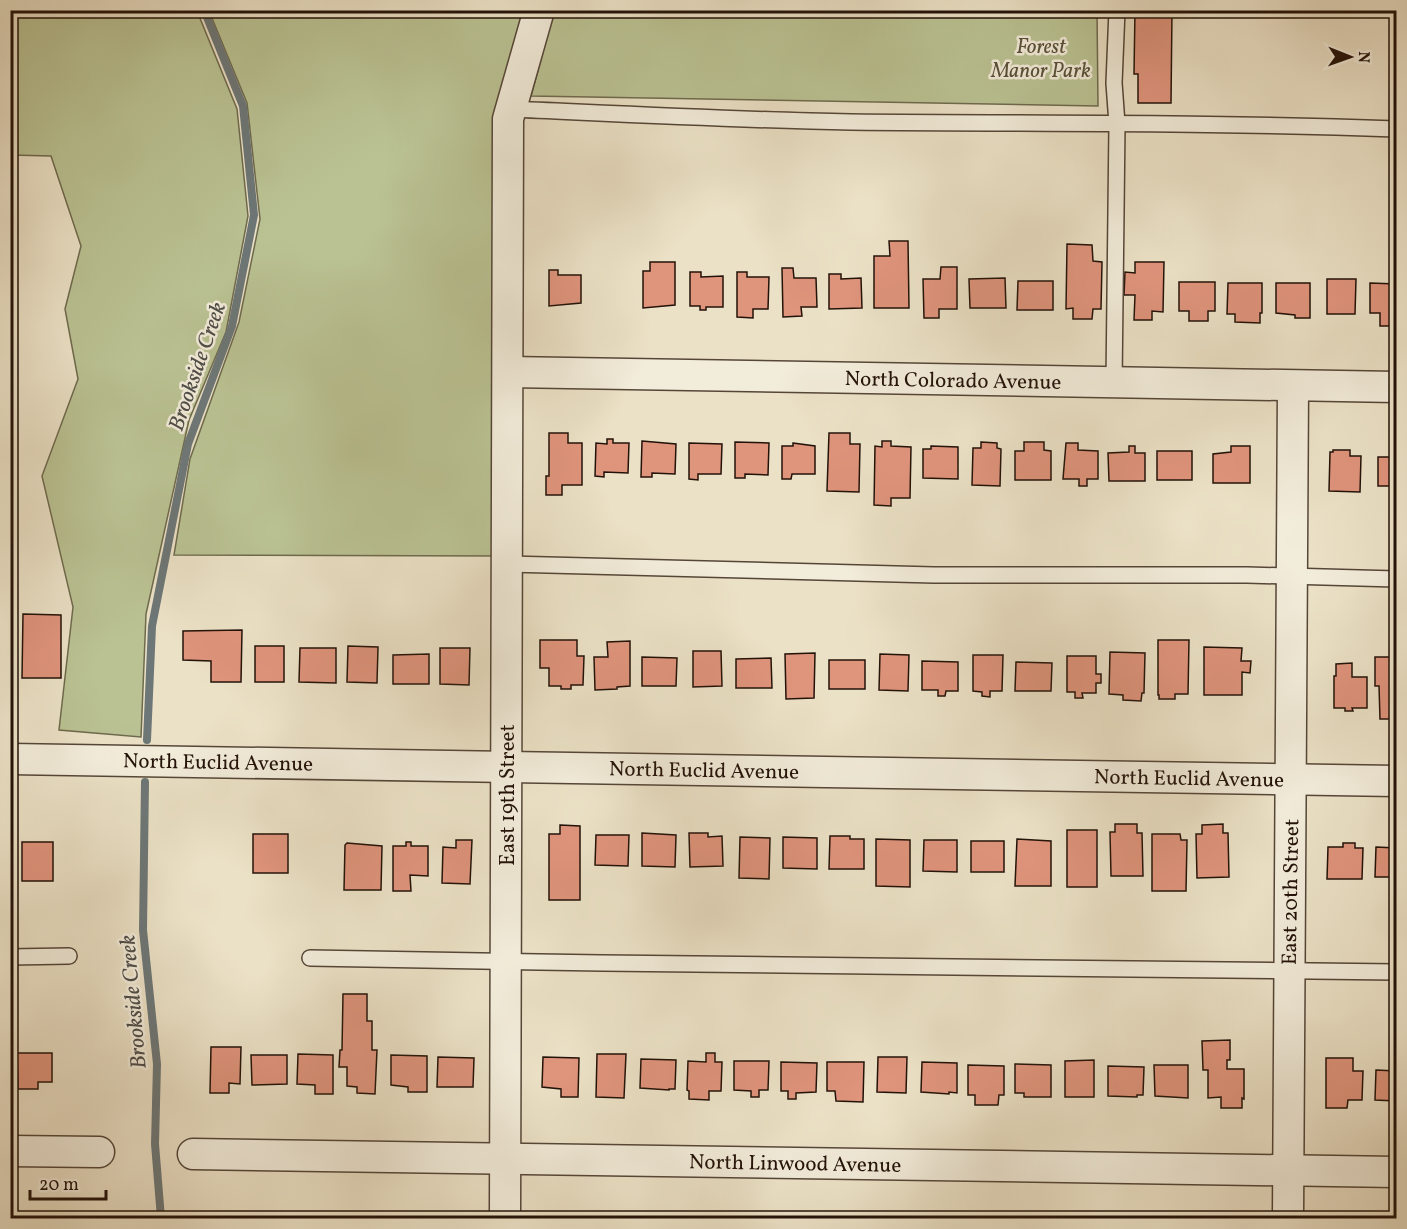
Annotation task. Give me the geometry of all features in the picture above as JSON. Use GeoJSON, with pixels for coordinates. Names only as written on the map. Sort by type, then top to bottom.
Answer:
{"type":"FeatureCollection","features":[{"type":"Feature","properties":{"kind":"street","name":"East 19th Street"},"geometry":{"type":"LineString","coordinates":[[505,1218],[508,119],[538,10]]}},
{"type":"Feature","properties":{"kind":"street","name":"North Colorado Avenue"},"geometry":{"type":"LineString","coordinates":[[509,372],[1396,387]]}},
{"type":"Feature","properties":{"kind":"street","name":"East 20th Street"},"geometry":{"type":"LineString","coordinates":[[1288,1218],[1293,386]]}},
{"type":"Feature","properties":{"kind":"street","name":"North Euclid Avenue"},"geometry":{"type":"LineString","coordinates":[[10,759],[1396,781]]}},
{"type":"Feature","properties":{"kind":"street"},"geometry":{"type":"LineString","coordinates":[[10,1151],[99,1152]]}},
{"type":"Feature","properties":{"kind":"street","name":"North Linwood Avenue"},"geometry":{"type":"LineString","coordinates":[[193,1154],[1396,1172]]}},
{"type":"Feature","properties":{"kind":"lane"},"geometry":{"type":"LineString","coordinates":[[1114,383],[1117,124],[1114,83],[1117,10]]}},
{"type":"Feature","properties":{"kind":"lane"},"geometry":{"type":"LineString","coordinates":[[511,109],[740,119],[1265,124],[1396,129]]}},
{"type":"Feature","properties":{"kind":"lane"},"geometry":{"type":"LineString","coordinates":[[508,564],[934,575],[1292,576],[1396,579]]}},
{"type":"Feature","properties":{"kind":"lane"},"geometry":{"type":"LineString","coordinates":[[10,957],[69,956]]}},
{"type":"Feature","properties":{"kind":"lane"},"geometry":{"type":"LineString","coordinates":[[310,958],[1396,972]]}},
{"type":"Feature","properties":{"kind":"green space"},"geometry":{"type":"Polygon","coordinates":[[[11,10],[197,11],[237,109],[248,216],[226,332],[189,420],[146,614],[141,737],[59,730],[73,607],[42,476],[78,379],[65,309],[81,246],[51,156],[11,155],[11,10]]]}},
{"type":"Feature","properties":{"kind":"green space"},"geometry":{"type":"Polygon","coordinates":[[[209,11],[530,11],[502,99],[499,556],[174,555],[190,459],[239,322],[260,219],[247,103],[209,11]]]}},
{"type":"Feature","properties":{"kind":"green space","name":"Forest Manor Park"},"geometry":{"type":"Polygon","coordinates":[[[554,11],[1097,11],[1098,106],[531,96],[554,11]]]}},
{"type":"Feature","properties":{"kind":"building"},"geometry":{"type":"Polygon","coordinates":[[[1135,10],[1172,11],[1171,103],[1138,103],[1138,74],[1134,74],[1135,10]]]}},
{"type":"Feature","properties":{"kind":"building"},"geometry":{"type":"Polygon","coordinates":[[[889,241],[908,241],[909,308],[874,308],[874,256],[890,256],[889,241]]]}},
{"type":"Feature","properties":{"kind":"building"},"geometry":{"type":"Polygon","coordinates":[[[1067,244],[1092,245],[1093,261],[1102,262],[1101,309],[1093,309],[1092,319],[1073,319],[1073,308],[1066,309],[1067,244]]]}},
{"type":"Feature","properties":{"kind":"building"},"geometry":{"type":"Polygon","coordinates":[[[650,262],[675,262],[675,305],[643,308],[643,271],[650,271],[650,262]]]}},
{"type":"Feature","properties":{"kind":"building"},"geometry":{"type":"Polygon","coordinates":[[[1135,262],[1164,262],[1163,312],[1152,311],[1152,320],[1134,320],[1135,295],[1124,295],[1125,272],[1135,273],[1135,262]]]}},
{"type":"Feature","properties":{"kind":"building"},"geometry":{"type":"Polygon","coordinates":[[[941,267],[957,267],[957,309],[939,309],[939,318],[924,318],[923,279],[940,279],[941,267]]]}},
{"type":"Feature","properties":{"kind":"building"},"geometry":{"type":"Polygon","coordinates":[[[782,268],[793,268],[794,278],[816,278],[817,307],[801,307],[802,316],[783,317],[782,268]]]}},
{"type":"Feature","properties":{"kind":"building"},"geometry":{"type":"Polygon","coordinates":[[[549,270],[558,270],[558,275],[581,275],[581,303],[549,306],[549,270]]]}},
{"type":"Feature","properties":{"kind":"building"},"geometry":{"type":"Polygon","coordinates":[[[690,272],[701,272],[701,277],[723,276],[723,307],[706,307],[706,310],[700,310],[700,306],[690,306],[690,272]]]}},
{"type":"Feature","properties":{"kind":"building"},"geometry":{"type":"Polygon","coordinates":[[[737,272],[747,272],[747,277],[769,277],[768,309],[753,309],[753,318],[737,317],[737,272]]]}},
{"type":"Feature","properties":{"kind":"building"},"geometry":{"type":"Polygon","coordinates":[[[829,274],[841,274],[841,279],[861,278],[862,308],[829,309],[829,274]]]}},
{"type":"Feature","properties":{"kind":"building"},"geometry":{"type":"Polygon","coordinates":[[[1005,278],[1006,308],[970,308],[969,279],[1005,278]]]}},
{"type":"Feature","properties":{"kind":"building"},"geometry":{"type":"Polygon","coordinates":[[[1327,279],[1356,279],[1355,314],[1327,314],[1327,279]]]}},
{"type":"Feature","properties":{"kind":"building"},"geometry":{"type":"Polygon","coordinates":[[[1018,281],[1053,281],[1053,310],[1017,310],[1018,281]]]}},
{"type":"Feature","properties":{"kind":"building"},"geometry":{"type":"Polygon","coordinates":[[[1179,282],[1215,282],[1215,311],[1208,311],[1208,321],[1189,321],[1189,311],[1179,311],[1179,282]]]}},
{"type":"Feature","properties":{"kind":"building"},"geometry":{"type":"Polygon","coordinates":[[[1228,283],[1262,283],[1260,323],[1235,322],[1235,314],[1227,314],[1228,283]]]}},
{"type":"Feature","properties":{"kind":"building"},"geometry":{"type":"Polygon","coordinates":[[[1276,283],[1310,283],[1310,318],[1295,318],[1295,315],[1276,313],[1276,283]]]}},
{"type":"Feature","properties":{"kind":"building"},"geometry":{"type":"Polygon","coordinates":[[[1370,283],[1396,284],[1396,326],[1380,326],[1380,313],[1370,313],[1370,283]]]}},
{"type":"Feature","properties":{"kind":"building"},"geometry":{"type":"Polygon","coordinates":[[[549,433],[568,433],[568,443],[582,443],[582,485],[562,485],[562,495],[546,495],[546,476],[549,476],[549,433]]]}},
{"type":"Feature","properties":{"kind":"building"},"geometry":{"type":"Polygon","coordinates":[[[829,433],[850,433],[850,444],[860,444],[859,492],[827,491],[829,433]]]}},
{"type":"Feature","properties":{"kind":"building"},"geometry":{"type":"Polygon","coordinates":[[[607,439],[613,439],[613,443],[629,443],[628,473],[604,472],[604,477],[595,476],[596,443],[607,444],[607,439]]]}},
{"type":"Feature","properties":{"kind":"building"},"geometry":{"type":"Polygon","coordinates":[[[642,441],[676,444],[675,474],[652,473],[652,477],[641,477],[642,441]]]}},
{"type":"Feature","properties":{"kind":"building"},"geometry":{"type":"Polygon","coordinates":[[[882,441],[891,441],[891,446],[911,447],[910,498],[891,498],[891,506],[874,505],[875,446],[882,447],[882,441]]]}},
{"type":"Feature","properties":{"kind":"building"},"geometry":{"type":"Polygon","coordinates":[[[735,442],[769,443],[768,475],[745,474],[745,478],[735,478],[735,442]]]}},
{"type":"Feature","properties":{"kind":"building"},"geometry":{"type":"Polygon","coordinates":[[[981,442],[997,443],[997,448],[1001,449],[1000,486],[972,485],[973,448],[981,448],[981,442]]]}},
{"type":"Feature","properties":{"kind":"building"},"geometry":{"type":"Polygon","coordinates":[[[1024,442],[1044,442],[1044,450],[1051,451],[1051,480],[1015,480],[1015,451],[1024,451],[1024,442]]]}},
{"type":"Feature","properties":{"kind":"building"},"geometry":{"type":"Polygon","coordinates":[[[689,443],[722,444],[721,474],[698,474],[698,480],[689,479],[689,443]]]}},
{"type":"Feature","properties":{"kind":"building"},"geometry":{"type":"Polygon","coordinates":[[[793,443],[815,446],[815,474],[792,474],[791,479],[782,479],[782,446],[793,446],[793,443]]]}},
{"type":"Feature","properties":{"kind":"building"},"geometry":{"type":"Polygon","coordinates":[[[1066,443],[1078,443],[1078,450],[1098,451],[1098,479],[1087,479],[1087,486],[1079,486],[1079,479],[1063,479],[1066,443]]]}},
{"type":"Feature","properties":{"kind":"building"},"geometry":{"type":"Polygon","coordinates":[[[931,446],[958,447],[958,479],[923,478],[923,449],[931,449],[931,446]]]}},
{"type":"Feature","properties":{"kind":"building"},"geometry":{"type":"Polygon","coordinates":[[[1129,446],[1135,446],[1135,453],[1145,453],[1145,481],[1109,481],[1108,453],[1129,452],[1129,446]]]}},
{"type":"Feature","properties":{"kind":"building"},"geometry":{"type":"Polygon","coordinates":[[[1231,446],[1250,446],[1250,483],[1213,483],[1213,454],[1231,452],[1231,446]]]}},
{"type":"Feature","properties":{"kind":"building"},"geometry":{"type":"Polygon","coordinates":[[[1350,450],[1350,456],[1361,456],[1360,492],[1329,491],[1330,452],[1350,450]]]}},
{"type":"Feature","properties":{"kind":"building"},"geometry":{"type":"Polygon","coordinates":[[[1157,451],[1192,451],[1192,480],[1157,480],[1157,451]]]}},
{"type":"Feature","properties":{"kind":"building"},"geometry":{"type":"Polygon","coordinates":[[[1378,457],[1396,457],[1396,486],[1378,486],[1378,457]]]}},
{"type":"Feature","properties":{"kind":"building"},"geometry":{"type":"Polygon","coordinates":[[[23,614],[61,615],[61,678],[22,678],[23,614]]]}},
{"type":"Feature","properties":{"kind":"building"},"geometry":{"type":"Polygon","coordinates":[[[242,630],[241,682],[211,682],[211,661],[183,660],[183,631],[242,630]]]}},
{"type":"Feature","properties":{"kind":"building"},"geometry":{"type":"Polygon","coordinates":[[[540,640],[577,640],[577,656],[584,656],[583,685],[571,685],[571,689],[549,686],[549,668],[540,668],[540,640]]]}},
{"type":"Feature","properties":{"kind":"building"},"geometry":{"type":"Polygon","coordinates":[[[1158,640],[1189,640],[1188,694],[1175,694],[1175,699],[1159,699],[1158,640]]]}},
{"type":"Feature","properties":{"kind":"building"},"geometry":{"type":"Polygon","coordinates":[[[630,641],[630,686],[595,690],[594,657],[608,657],[607,642],[630,641]]]}},
{"type":"Feature","properties":{"kind":"building"},"geometry":{"type":"Polygon","coordinates":[[[255,646],[284,646],[284,682],[255,682],[255,646]]]}},
{"type":"Feature","properties":{"kind":"building"},"geometry":{"type":"Polygon","coordinates":[[[348,646],[378,647],[377,683],[347,682],[348,646]]]}},
{"type":"Feature","properties":{"kind":"building"},"geometry":{"type":"Polygon","coordinates":[[[1204,647],[1242,648],[1241,661],[1251,661],[1250,673],[1242,672],[1242,695],[1204,695],[1204,647]]]}},
{"type":"Feature","properties":{"kind":"building"},"geometry":{"type":"Polygon","coordinates":[[[300,648],[336,648],[336,683],[299,682],[300,648]]]}},
{"type":"Feature","properties":{"kind":"building"},"geometry":{"type":"Polygon","coordinates":[[[440,648],[470,648],[469,685],[440,684],[440,648]]]}},
{"type":"Feature","properties":{"kind":"building"},"geometry":{"type":"Polygon","coordinates":[[[693,651],[721,651],[722,686],[693,687],[693,651]]]}},
{"type":"Feature","properties":{"kind":"building"},"geometry":{"type":"Polygon","coordinates":[[[1110,652],[1145,653],[1144,693],[1142,693],[1141,701],[1123,700],[1123,695],[1109,694],[1110,652]]]}},
{"type":"Feature","properties":{"kind":"building"},"geometry":{"type":"Polygon","coordinates":[[[815,653],[814,698],[786,699],[785,654],[815,653]]]}},
{"type":"Feature","properties":{"kind":"building"},"geometry":{"type":"Polygon","coordinates":[[[429,654],[429,684],[393,684],[393,655],[429,654]]]}},
{"type":"Feature","properties":{"kind":"building"},"geometry":{"type":"Polygon","coordinates":[[[880,654],[909,655],[908,691],[879,690],[880,654]]]}},
{"type":"Feature","properties":{"kind":"building"},"geometry":{"type":"Polygon","coordinates":[[[973,655],[1003,655],[1002,691],[990,691],[990,697],[982,696],[982,692],[973,691],[973,655]]]}},
{"type":"Feature","properties":{"kind":"building"},"geometry":{"type":"Polygon","coordinates":[[[1067,656],[1096,656],[1096,674],[1101,674],[1101,683],[1096,683],[1096,693],[1082,693],[1083,698],[1075,698],[1075,692],[1067,692],[1067,656]]]}},
{"type":"Feature","properties":{"kind":"building"},"geometry":{"type":"Polygon","coordinates":[[[642,657],[677,658],[676,686],[642,686],[642,657]]]}},
{"type":"Feature","properties":{"kind":"building"},"geometry":{"type":"Polygon","coordinates":[[[1375,657],[1396,657],[1396,719],[1380,719],[1379,686],[1375,686],[1375,657]]]}},
{"type":"Feature","properties":{"kind":"building"},"geometry":{"type":"Polygon","coordinates":[[[771,658],[772,688],[736,688],[736,659],[771,658]]]}},
{"type":"Feature","properties":{"kind":"building"},"geometry":{"type":"Polygon","coordinates":[[[829,660],[865,660],[865,689],[829,689],[829,660]]]}},
{"type":"Feature","properties":{"kind":"building"},"geometry":{"type":"Polygon","coordinates":[[[922,661],[958,662],[958,691],[946,691],[945,696],[938,696],[938,690],[922,690],[922,661]]]}},
{"type":"Feature","properties":{"kind":"building"},"geometry":{"type":"Polygon","coordinates":[[[1016,662],[1052,663],[1051,691],[1015,691],[1016,662]]]}},
{"type":"Feature","properties":{"kind":"building"},"geometry":{"type":"Polygon","coordinates":[[[1352,663],[1352,677],[1367,677],[1367,708],[1352,708],[1353,711],[1345,711],[1345,708],[1334,708],[1334,676],[1336,676],[1336,664],[1352,663]]]}},
{"type":"Feature","properties":{"kind":"building"},"geometry":{"type":"Polygon","coordinates":[[[1115,824],[1137,824],[1137,833],[1142,833],[1143,876],[1111,876],[1110,832],[1115,832],[1115,824]]]}},
{"type":"Feature","properties":{"kind":"building"},"geometry":{"type":"Polygon","coordinates":[[[1223,824],[1223,833],[1228,833],[1229,877],[1197,878],[1196,834],[1202,834],[1202,825],[1223,824]]]}},
{"type":"Feature","properties":{"kind":"building"},"geometry":{"type":"Polygon","coordinates":[[[560,825],[580,826],[580,900],[549,900],[549,834],[560,834],[560,825]]]}},
{"type":"Feature","properties":{"kind":"building"},"geometry":{"type":"Polygon","coordinates":[[[1067,830],[1097,830],[1097,887],[1067,887],[1067,830]]]}},
{"type":"Feature","properties":{"kind":"building"},"geometry":{"type":"Polygon","coordinates":[[[642,833],[676,835],[675,867],[642,866],[642,833]]]}},
{"type":"Feature","properties":{"kind":"building"},"geometry":{"type":"Polygon","coordinates":[[[689,833],[708,833],[708,837],[722,836],[723,866],[690,867],[689,833]]]}},
{"type":"Feature","properties":{"kind":"building"},"geometry":{"type":"Polygon","coordinates":[[[253,834],[288,834],[288,873],[253,873],[253,834]]]}},
{"type":"Feature","properties":{"kind":"building"},"geometry":{"type":"Polygon","coordinates":[[[1152,834],[1180,834],[1181,840],[1187,840],[1186,891],[1152,891],[1152,834]]]}},
{"type":"Feature","properties":{"kind":"building"},"geometry":{"type":"Polygon","coordinates":[[[596,835],[629,835],[628,866],[595,865],[596,835]]]}},
{"type":"Feature","properties":{"kind":"building"},"geometry":{"type":"Polygon","coordinates":[[[830,836],[864,839],[864,869],[829,869],[830,836]]]}},
{"type":"Feature","properties":{"kind":"building"},"geometry":{"type":"Polygon","coordinates":[[[740,837],[770,838],[769,879],[739,878],[740,837]]]}},
{"type":"Feature","properties":{"kind":"building"},"geometry":{"type":"Polygon","coordinates":[[[783,837],[817,838],[817,869],[783,868],[783,837]]]}},
{"type":"Feature","properties":{"kind":"building"},"geometry":{"type":"Polygon","coordinates":[[[876,839],[910,840],[910,887],[876,886],[876,839]]]}},
{"type":"Feature","properties":{"kind":"building"},"geometry":{"type":"Polygon","coordinates":[[[1017,839],[1051,841],[1051,886],[1015,886],[1017,839]]]}},
{"type":"Feature","properties":{"kind":"building"},"geometry":{"type":"Polygon","coordinates":[[[456,840],[472,840],[470,884],[442,883],[443,847],[456,848],[456,840]]]}},
{"type":"Feature","properties":{"kind":"building"},"geometry":{"type":"Polygon","coordinates":[[[924,840],[957,840],[957,872],[923,871],[924,840]]]}},
{"type":"Feature","properties":{"kind":"building"},"geometry":{"type":"Polygon","coordinates":[[[971,841],[1004,841],[1004,872],[971,872],[971,841]]]}},
{"type":"Feature","properties":{"kind":"building"},"geometry":{"type":"Polygon","coordinates":[[[22,842],[53,842],[53,881],[22,881],[22,842]]]}},
{"type":"Feature","properties":{"kind":"building"},"geometry":{"type":"Polygon","coordinates":[[[406,842],[411,842],[411,846],[428,846],[428,876],[410,875],[411,891],[393,891],[393,846],[406,846],[406,842]]]}},
{"type":"Feature","properties":{"kind":"building"},"geometry":{"type":"Polygon","coordinates":[[[347,843],[382,846],[381,890],[344,890],[345,845],[347,843]]]}},
{"type":"Feature","properties":{"kind":"building"},"geometry":{"type":"Polygon","coordinates":[[[1343,843],[1355,843],[1355,848],[1363,848],[1362,879],[1327,879],[1328,847],[1343,847],[1343,843]]]}},
{"type":"Feature","properties":{"kind":"building"},"geometry":{"type":"Polygon","coordinates":[[[1376,847],[1396,848],[1396,877],[1375,877],[1376,847]]]}},
{"type":"Feature","properties":{"kind":"building"},"geometry":{"type":"Polygon","coordinates":[[[343,994],[367,994],[367,1021],[372,1021],[372,1050],[377,1050],[375,1094],[357,1093],[357,1087],[347,1086],[347,1067],[339,1067],[340,1050],[342,1050],[343,994]]]}},
{"type":"Feature","properties":{"kind":"building"},"geometry":{"type":"Polygon","coordinates":[[[1230,1040],[1230,1060],[1227,1060],[1227,1069],[1244,1069],[1242,1108],[1221,1108],[1221,1097],[1208,1098],[1208,1070],[1203,1070],[1202,1041],[1230,1040]]]}},
{"type":"Feature","properties":{"kind":"building"},"geometry":{"type":"Polygon","coordinates":[[[211,1047],[241,1047],[240,1084],[229,1083],[229,1093],[210,1093],[211,1047]]]}},
{"type":"Feature","properties":{"kind":"building"},"geometry":{"type":"Polygon","coordinates":[[[17,1053],[52,1053],[52,1082],[38,1082],[38,1089],[18,1089],[17,1053]]]}},
{"type":"Feature","properties":{"kind":"building"},"geometry":{"type":"Polygon","coordinates":[[[706,1053],[715,1053],[715,1062],[722,1062],[721,1091],[709,1091],[709,1100],[689,1099],[688,1061],[706,1062],[706,1053]]]}},
{"type":"Feature","properties":{"kind":"building"},"geometry":{"type":"Polygon","coordinates":[[[298,1054],[333,1055],[333,1094],[315,1094],[315,1085],[297,1084],[298,1054]]]}},
{"type":"Feature","properties":{"kind":"building"},"geometry":{"type":"Polygon","coordinates":[[[597,1054],[626,1054],[624,1098],[596,1097],[597,1054]]]}},
{"type":"Feature","properties":{"kind":"building"},"geometry":{"type":"Polygon","coordinates":[[[251,1055],[287,1055],[287,1084],[252,1085],[251,1055]]]}},
{"type":"Feature","properties":{"kind":"building"},"geometry":{"type":"Polygon","coordinates":[[[391,1055],[427,1056],[427,1092],[408,1092],[408,1087],[391,1085],[391,1055]]]}},
{"type":"Feature","properties":{"kind":"building"},"geometry":{"type":"Polygon","coordinates":[[[438,1057],[474,1058],[473,1087],[437,1087],[438,1057]]]}},
{"type":"Feature","properties":{"kind":"building"},"geometry":{"type":"Polygon","coordinates":[[[543,1057],[579,1058],[578,1097],[561,1097],[561,1089],[542,1087],[543,1057]]]}},
{"type":"Feature","properties":{"kind":"building"},"geometry":{"type":"Polygon","coordinates":[[[878,1057],[907,1057],[906,1093],[877,1092],[878,1057]]]}},
{"type":"Feature","properties":{"kind":"building"},"geometry":{"type":"Polygon","coordinates":[[[1326,1058],[1353,1058],[1353,1071],[1363,1071],[1362,1100],[1348,1100],[1347,1108],[1326,1108],[1326,1058]]]}},
{"type":"Feature","properties":{"kind":"building"},"geometry":{"type":"Polygon","coordinates":[[[641,1059],[676,1060],[675,1089],[640,1088],[641,1059]]]}},
{"type":"Feature","properties":{"kind":"building"},"geometry":{"type":"Polygon","coordinates":[[[1094,1060],[1094,1097],[1065,1097],[1065,1061],[1094,1060]]]}},
{"type":"Feature","properties":{"kind":"building"},"geometry":{"type":"Polygon","coordinates":[[[734,1061],[769,1061],[768,1090],[759,1090],[759,1097],[751,1097],[751,1091],[734,1090],[734,1061]]]}},
{"type":"Feature","properties":{"kind":"building"},"geometry":{"type":"Polygon","coordinates":[[[781,1062],[817,1063],[816,1092],[796,1093],[796,1099],[788,1099],[788,1091],[781,1091],[781,1062]]]}},
{"type":"Feature","properties":{"kind":"building"},"geometry":{"type":"Polygon","coordinates":[[[827,1062],[864,1062],[863,1102],[836,1101],[835,1091],[827,1091],[827,1062]]]}},
{"type":"Feature","properties":{"kind":"building"},"geometry":{"type":"Polygon","coordinates":[[[922,1062],[957,1063],[957,1093],[921,1092],[922,1062]]]}},
{"type":"Feature","properties":{"kind":"building"},"geometry":{"type":"Polygon","coordinates":[[[1015,1064],[1051,1065],[1051,1097],[1024,1097],[1024,1093],[1015,1093],[1015,1064]]]}},
{"type":"Feature","properties":{"kind":"building"},"geometry":{"type":"Polygon","coordinates":[[[968,1065],[1004,1066],[1004,1095],[999,1095],[998,1105],[975,1105],[975,1095],[968,1095],[968,1065]]]}},
{"type":"Feature","properties":{"kind":"building"},"geometry":{"type":"Polygon","coordinates":[[[1154,1065],[1188,1065],[1188,1098],[1155,1096],[1154,1065]]]}},
{"type":"Feature","properties":{"kind":"building"},"geometry":{"type":"Polygon","coordinates":[[[1108,1066],[1144,1067],[1143,1095],[1137,1095],[1137,1097],[1108,1096],[1108,1066]]]}},
{"type":"Feature","properties":{"kind":"building"},"geometry":{"type":"Polygon","coordinates":[[[1376,1070],[1396,1071],[1396,1101],[1375,1100],[1376,1070]]]}},
{"type":"Feature","properties":{"kind":"waterway","name":"Brookside Creek"},"geometry":{"type":"LineString","coordinates":[[147,740],[152,626],[188,444],[232,326],[254,215],[243,106],[204,10]]}},
{"type":"Feature","properties":{"kind":"waterway","name":"Brookside Creek"},"geometry":{"type":"LineString","coordinates":[[145,782],[143,930],[157,1064],[155,1144],[161,1218]]}}]}
